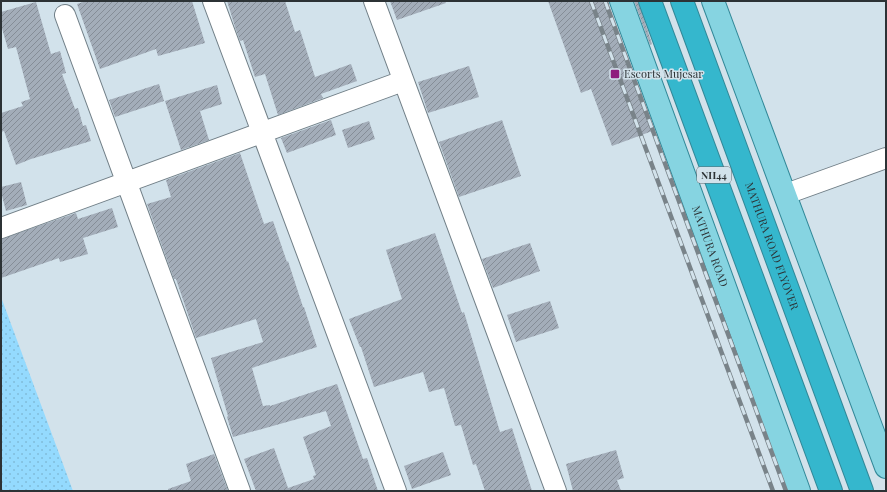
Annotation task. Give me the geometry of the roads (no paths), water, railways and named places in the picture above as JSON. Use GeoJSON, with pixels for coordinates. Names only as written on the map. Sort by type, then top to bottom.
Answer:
{"type":"FeatureCollection","features":[{"type":"Feature","properties":{"kind":"highway","name":"NH44"},"geometry":{"type":"LineString","coordinates":[[650,1],[831,491]]}},
{"type":"Feature","properties":{"kind":"highway","name":"MATHURA ROAD FLYOVER"},"geometry":{"type":"LineString","coordinates":[[682,1],[862,491]]}},
{"type":"Feature","properties":{"kind":"highway"},"geometry":{"type":"LineString","coordinates":[[791,383],[799,490]]}},
{"type":"Feature","properties":{"kind":"main road","name":"MATHURA ROAD"},"geometry":{"type":"LineString","coordinates":[[621,1],[799,490]]}},
{"type":"Feature","properties":{"kind":"main road"},"geometry":{"type":"LineString","coordinates":[[713,1],[786,194],[879,432],[886,467]]}},
{"type":"Feature","properties":{"kind":"street"},"geometry":{"type":"LineString","coordinates":[[213,1],[396,491]]}},
{"type":"Feature","properties":{"kind":"street"},"geometry":{"type":"LineString","coordinates":[[374,1],[556,491]]}},
{"type":"Feature","properties":{"kind":"street"},"geometry":{"type":"LineString","coordinates":[[65,15],[240,491]]}},
{"type":"Feature","properties":{"kind":"street"},"geometry":{"type":"LineString","coordinates":[[2,226],[403,81]]}},
{"type":"Feature","properties":{"kind":"street"},"geometry":{"type":"LineString","coordinates":[[786,194],[886,158]]}},
{"type":"Feature","properties":{"kind":"railway"},"geometry":{"type":"LineString","coordinates":[[591,1],[773,491]]}},
{"type":"Feature","properties":{"kind":"railway"},"geometry":{"type":"LineString","coordinates":[[605,1],[786,491]]}},
{"type":"Feature","properties":{"kind":"place","name":"Escorts Mujesar"},"geometry":{"type":"Point","coordinates":[615,74]}}]}
